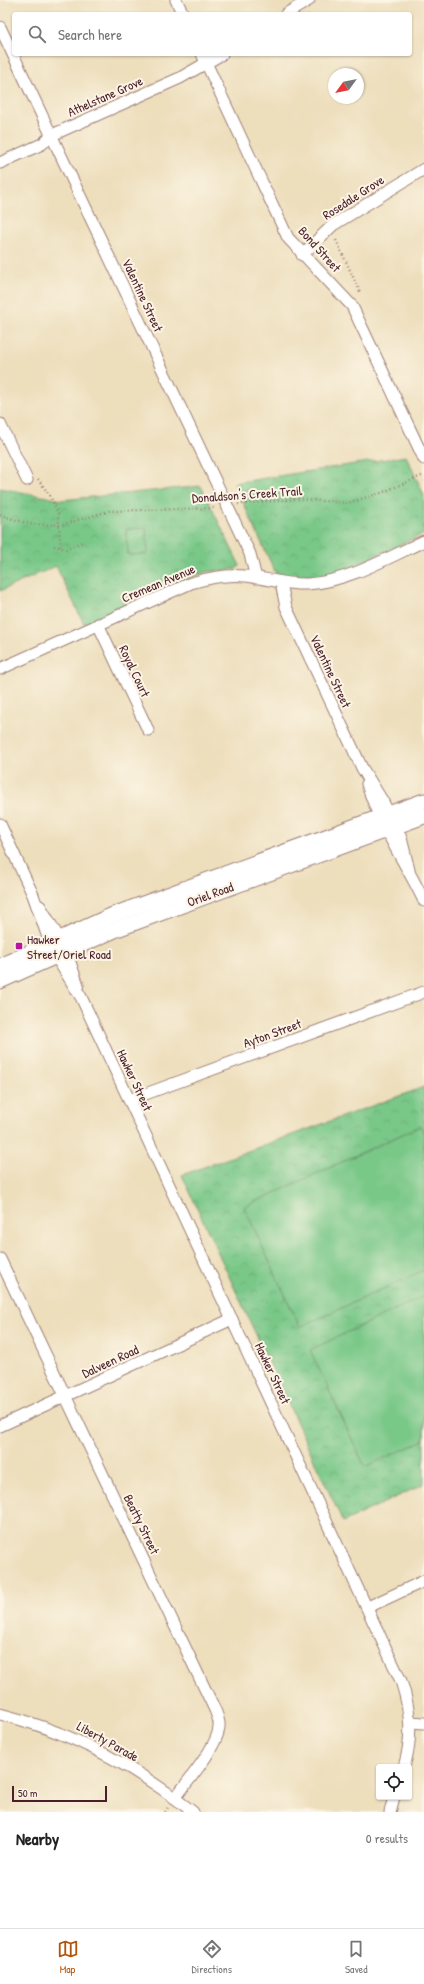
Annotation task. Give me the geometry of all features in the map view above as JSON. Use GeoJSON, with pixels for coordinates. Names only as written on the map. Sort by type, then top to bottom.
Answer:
{"type":"FeatureCollection","features":[{"type":"Feature","properties":{"kind":"main road","name":"Oriel Road"},"geometry":{"type":"LineString","coordinates":[[0,966],[152,915],[387,822],[424,801]]}},
{"type":"Feature","properties":{"kind":"main road","name":"Oriel Road"},"geometry":{"type":"LineString","coordinates":[[387,822],[424,816]]}},
{"type":"Feature","properties":{"kind":"main road","name":"Oriel Road"},"geometry":{"type":"LineString","coordinates":[[0,981],[58,947]]}},
{"type":"Feature","properties":{"kind":"street"},"geometry":{"type":"LineString","coordinates":[[176,0],[182,12]]}},
{"type":"Feature","properties":{"kind":"street"},"geometry":{"type":"LineString","coordinates":[[289,12],[309,0]]}},
{"type":"Feature","properties":{"kind":"street","name":"Valentine Street"},"geometry":{"type":"LineString","coordinates":[[0,27],[12,52]]}},
{"type":"Feature","properties":{"kind":"street","name":"Valentine Street"},"geometry":{"type":"LineString","coordinates":[[14,56],[250,554],[256,578]]}},
{"type":"Feature","properties":{"kind":"street","name":"Athelstane Grove"},"geometry":{"type":"LineString","coordinates":[[0,164],[42,144],[52,135],[180,78],[204,59],[215,56]]}},
{"type":"Feature","properties":{"kind":"street","name":"Bond Street"},"geometry":{"type":"LineString","coordinates":[[204,59],[288,238],[302,255],[352,306],[424,458]]}},
{"type":"Feature","properties":{"kind":"street","name":"Rosedale Grove"},"geometry":{"type":"LineString","coordinates":[[302,255],[333,225],[424,169]]}},
{"type":"Feature","properties":{"kind":"street"},"geometry":{"type":"LineString","coordinates":[[0,424],[32,480]]}},
{"type":"Feature","properties":{"kind":"street","name":"Cremean Avenue"},"geometry":{"type":"LineString","coordinates":[[0,669],[191,583],[217,576],[245,576],[281,583],[307,584],[335,580],[424,541]]}},
{"type":"Feature","properties":{"kind":"street","name":"Valentine Street"},"geometry":{"type":"LineString","coordinates":[[281,583],[286,607],[387,822],[401,838],[409,870],[424,902]]}},
{"type":"Feature","properties":{"kind":"street","name":"Royal Court"},"geometry":{"type":"LineString","coordinates":[[98,624],[148,730]]}},
{"type":"Feature","properties":{"kind":"street","name":"Hawker Street"},"geometry":{"type":"LineString","coordinates":[[0,824],[33,896],[52,925],[58,947],[71,963],[81,997],[368,1607],[401,1681],[408,1704],[411,1722],[410,1740],[405,1764]]}},
{"type":"Feature","properties":{"kind":"street","name":"Ayton Street"},"geometry":{"type":"LineString","coordinates":[[129,1100],[424,992]]}},
{"type":"Feature","properties":{"kind":"street","name":"Beatty Street"},"geometry":{"type":"LineString","coordinates":[[0,1259],[215,1710],[220,1726],[213,1745],[175,1798]]}},
{"type":"Feature","properties":{"kind":"street","name":"Dalveen Road"},"geometry":{"type":"LineString","coordinates":[[0,1426],[232,1319]]}},
{"type":"Feature","properties":{"kind":"street"},"geometry":{"type":"LineString","coordinates":[[368,1607],[424,1581]]}},
{"type":"Feature","properties":{"kind":"street","name":"Liberty Parade"},"geometry":{"type":"LineString","coordinates":[[0,1714],[63,1733],[90,1745],[175,1798],[193,1812]]}},
{"type":"Feature","properties":{"kind":"street"},"geometry":{"type":"LineString","coordinates":[[411,1722],[424,1723]]}},
{"type":"Feature","properties":{"kind":"street"},"geometry":{"type":"LineString","coordinates":[[390,1812],[393,1800]]}},
{"type":"Feature","properties":{"kind":"path"},"geometry":{"type":"LineString","coordinates":[[336,240],[361,294]]}},
{"type":"Feature","properties":{"kind":"path","name":"Donaldson's Creek Trail"},"geometry":{"type":"LineString","coordinates":[[0,515],[30,524],[60,525],[109,511],[214,508],[296,499],[348,503],[381,493],[422,476]]}},
{"type":"Feature","properties":{"kind":"path"},"geometry":{"type":"LineString","coordinates":[[32,480],[55,506],[60,525],[61,549]]}},
{"type":"Feature","properties":{"kind":"path"},"geometry":{"type":"LineString","coordinates":[[54,546],[61,549],[71,548],[82,542]]}},
{"type":"Feature","properties":{"kind":"green space"},"geometry":{"type":"Polygon","coordinates":[[[406,456],[424,495],[424,534],[333,575],[290,577],[276,574],[234,483],[406,456]]]}},
{"type":"Feature","properties":{"kind":"green space"},"geometry":{"type":"Polygon","coordinates":[[[201,486],[240,566],[236,569],[206,572],[180,581],[84,624],[56,566],[0,591],[0,488],[62,500],[201,486]]]}},
{"type":"Feature","properties":{"kind":"green space"},"geometry":{"type":"Polygon","coordinates":[[[146,528],[148,554],[128,555],[126,529],[146,528]]]}},
{"type":"Feature","properties":{"kind":"green space"},"geometry":{"type":"Polygon","coordinates":[[[424,1087],[424,1484],[343,1522],[182,1175],[424,1087]]]}},
{"type":"Feature","properties":{"kind":"green space"},"geometry":{"type":"Polygon","coordinates":[[[420,1126],[424,1134],[424,1270],[300,1327],[244,1207],[420,1126]]]}},
{"type":"Feature","properties":{"kind":"green space"},"geometry":{"type":"Polygon","coordinates":[[[424,1296],[424,1440],[365,1467],[310,1350],[424,1296]]]}},
{"type":"Feature","properties":{"kind":"place","name":"Hawker Street/Oriel Road"},"geometry":{"type":"Point","coordinates":[19,946]}}]}
